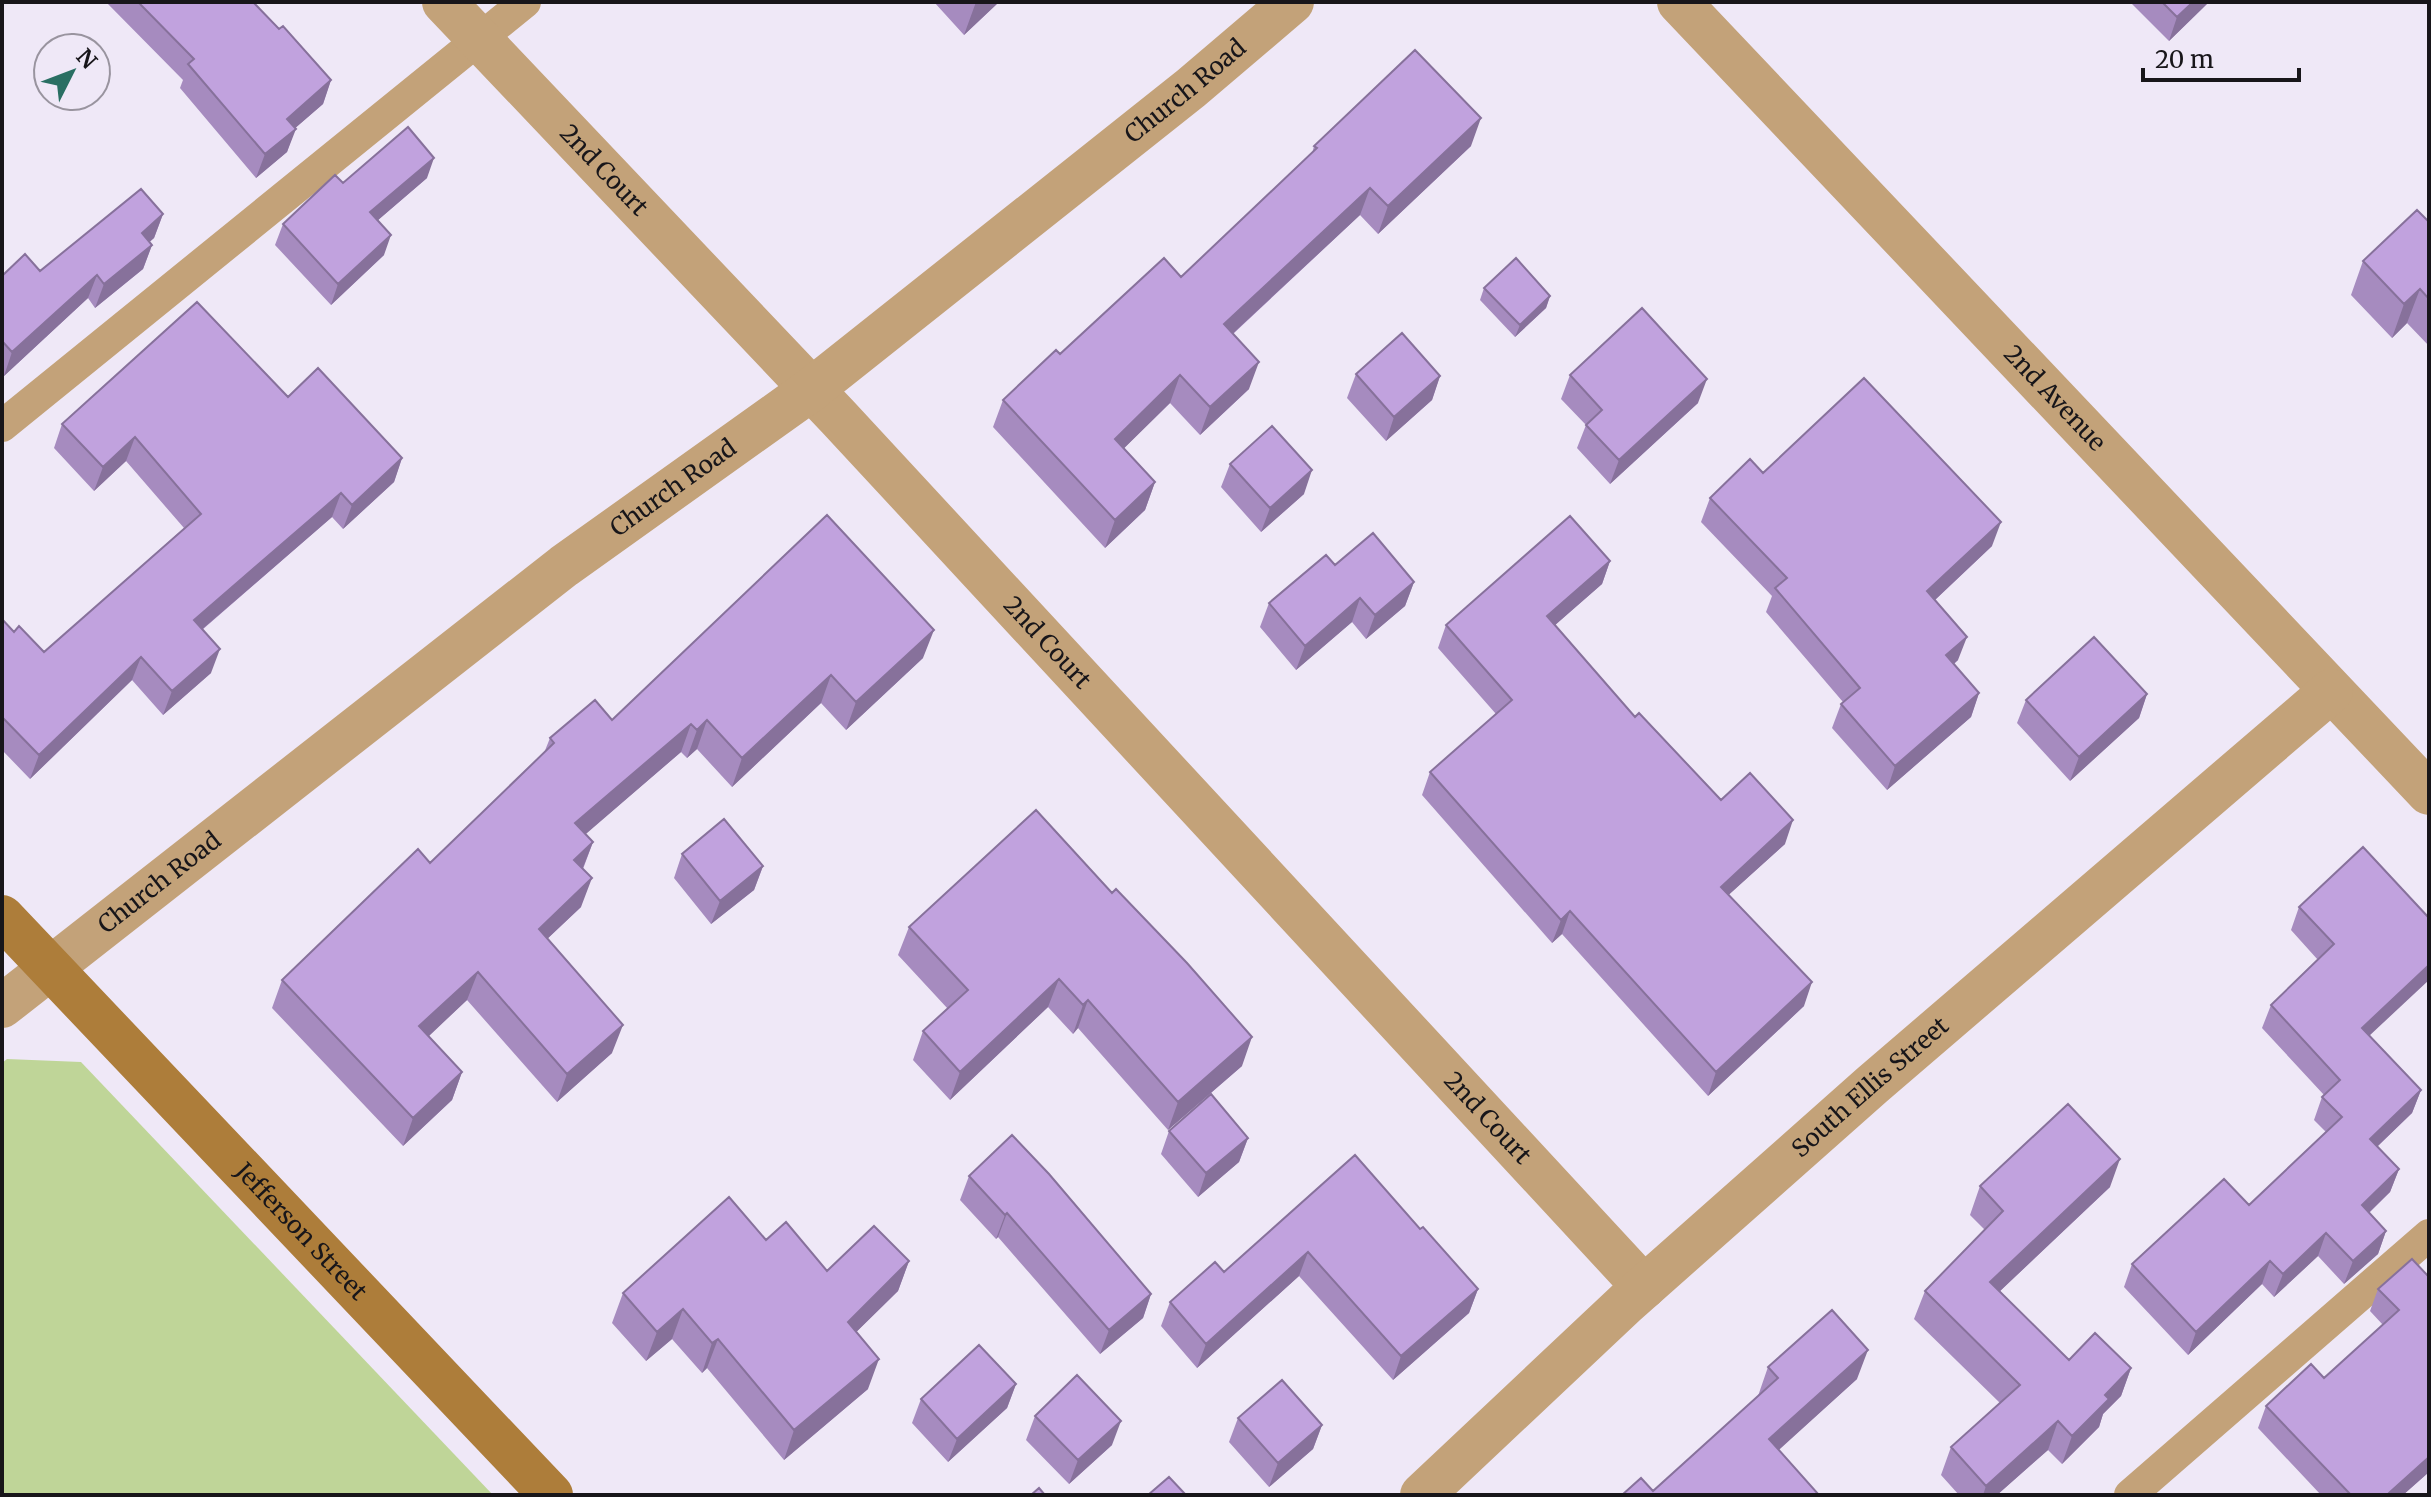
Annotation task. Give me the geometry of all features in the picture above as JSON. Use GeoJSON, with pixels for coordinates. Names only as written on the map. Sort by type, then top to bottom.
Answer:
{"type":"FeatureCollection","features":[{"type":"Feature","properties":{"kind":"street","name":"2nd Court"},"geometry":{"type":"LineString","coordinates":[[444,2],[812,389],[1644,1287]]}},
{"type":"Feature","properties":{"kind":"street","name":"Church Road"},"geometry":{"type":"LineString","coordinates":[[2,1006],[564,566],[812,389],[1191,88],[1292,2]]}},
{"type":"Feature","properties":{"kind":"street","name":"2nd Avenue"},"geometry":{"type":"LineString","coordinates":[[1679,2],[2429,793]]}},
{"type":"Feature","properties":{"kind":"street","name":"South Ellis Street"},"geometry":{"type":"LineString","coordinates":[[1422,1495],[1644,1287],[1872,1085],[2331,691]]}},
{"type":"Feature","properties":{"kind":"street","name":"Jefferson Street"},"geometry":{"type":"LineString","coordinates":[[2,917],[551,1495]]}},
{"type":"Feature","properties":{"kind":"lane"},"geometry":{"type":"LineString","coordinates":[[2,426],[525,2]]}},
{"type":"Feature","properties":{"kind":"lane"},"geometry":{"type":"LineString","coordinates":[[2130,1495],[2429,1235]]}},
{"type":"Feature","properties":{"kind":"green space"},"geometry":{"type":"Polygon","coordinates":[[[7,1059],[81,1062],[493,1495],[2,1495],[2,1063],[7,1059]]]}},
{"type":"Feature","properties":{"kind":"building"},"geometry":{"type":"Polygon","coordinates":[[[138,2],[253,2],[279,29],[283,26],[331,80],[287,119],[296,129],[265,154],[188,64],[194,59],[138,2]]]}},
{"type":"Feature","properties":{"kind":"building"},"geometry":{"type":"Polygon","coordinates":[[[2162,2],[2193,2],[2177,17],[2162,2]]]}},
{"type":"Feature","properties":{"kind":"building"},"geometry":{"type":"Polygon","coordinates":[[[1415,50],[1481,118],[1388,206],[1370,188],[1224,324],[1259,362],[1210,407],[1180,375],[1115,439],[1155,482],[1115,520],[1003,400],[1056,350],[1060,354],[1164,258],[1181,277],[1415,50]]]}},
{"type":"Feature","properties":{"kind":"building"},"geometry":{"type":"Polygon","coordinates":[[[408,127],[434,158],[370,212],[391,235],[338,284],[283,224],[335,175],[343,183],[408,127]]]}},
{"type":"Feature","properties":{"kind":"building"},"geometry":{"type":"Polygon","coordinates":[[[141,189],[163,214],[142,233],[152,245],[104,284],[97,275],[12,352],[2,341],[2,276],[25,254],[40,271],[141,189]]]}},
{"type":"Feature","properties":{"kind":"building"},"geometry":{"type":"Polygon","coordinates":[[[2417,210],[2429,222],[2429,299],[2420,289],[2404,304],[2363,261],[2417,210]]]}},
{"type":"Feature","properties":{"kind":"building"},"geometry":{"type":"Polygon","coordinates":[[[1516,258],[1550,296],[1520,325],[1484,288],[1516,258]]]}},
{"type":"Feature","properties":{"kind":"building"},"geometry":{"type":"Polygon","coordinates":[[[197,302],[288,397],[318,368],[402,458],[352,505],[341,493],[194,620],[220,649],[172,691],[141,657],[39,755],[2,717],[2,619],[14,632],[19,626],[44,652],[201,514],[135,437],[103,467],[62,424],[197,302]]]}},
{"type":"Feature","properties":{"kind":"building"},"geometry":{"type":"Polygon","coordinates":[[[1642,308],[1707,379],[1619,460],[1586,425],[1602,410],[1570,375],[1642,308]]]}},
{"type":"Feature","properties":{"kind":"building"},"geometry":{"type":"Polygon","coordinates":[[[1402,333],[1440,376],[1394,417],[1356,374],[1402,333]]]}},
{"type":"Feature","properties":{"kind":"building"},"geometry":{"type":"Polygon","coordinates":[[[1864,378],[2001,522],[1927,591],[1967,637],[1946,655],[1979,693],[1895,766],[1841,704],[1860,688],[1775,588],[1787,578],[1710,498],[1750,459],[1763,473],[1864,378]]]}},
{"type":"Feature","properties":{"kind":"building"},"geometry":{"type":"Polygon","coordinates":[[[1272,426],[1312,470],[1270,508],[1230,464],[1272,426]]]}},
{"type":"Feature","properties":{"kind":"building"},"geometry":{"type":"Polygon","coordinates":[[[827,515],[934,630],[856,702],[831,675],[742,758],[707,720],[697,730],[691,724],[575,823],[593,842],[574,860],[592,878],[539,929],[623,1025],[567,1074],[478,972],[419,1026],[462,1072],[413,1118],[282,980],[418,849],[430,863],[554,743],[550,738],[595,700],[612,720],[827,515]]]}},
{"type":"Feature","properties":{"kind":"building"},"geometry":{"type":"Polygon","coordinates":[[[1570,516],[1610,561],[1547,616],[1635,717],[1639,713],[1721,800],[1750,773],[1793,820],[1721,887],[1812,982],[1716,1072],[1570,911],[1561,920],[1430,772],[1512,700],[1446,625],[1570,516]]]}},
{"type":"Feature","properties":{"kind":"building"},"geometry":{"type":"Polygon","coordinates":[[[1373,533],[1414,582],[1375,615],[1360,598],[1305,646],[1269,603],[1326,555],[1335,565],[1373,533]]]}},
{"type":"Feature","properties":{"kind":"building"},"geometry":{"type":"Polygon","coordinates":[[[2094,637],[2147,694],[2079,757],[2026,700],[2094,637]]]}},
{"type":"Feature","properties":{"kind":"building"},"geometry":{"type":"Polygon","coordinates":[[[1036,810],[1112,893],[1116,889],[1187,963],[1252,1037],[1178,1102],[1088,1000],[1083,1005],[1059,979],[960,1072],[923,1031],[968,990],[909,927],[1036,810]]]}},
{"type":"Feature","properties":{"kind":"building"},"geometry":{"type":"Polygon","coordinates":[[[724,819],[763,866],[720,901],[682,854],[724,819]]]}},
{"type":"Feature","properties":{"kind":"building"},"geometry":{"type":"Polygon","coordinates":[[[2363,847],[2429,918],[2429,965],[2362,1028],[2421,1090],[2370,1139],[2399,1169],[2362,1205],[2386,1231],[2353,1261],[2326,1233],[2283,1274],[2270,1261],[2196,1332],[2132,1264],[2224,1179],[2249,1205],[2342,1117],[2322,1097],[2340,1080],[2271,1005],[2334,944],[2299,907],[2363,847]]]}},
{"type":"Feature","properties":{"kind":"building"},"geometry":{"type":"Polygon","coordinates":[[[1211,1094],[1248,1138],[1206,1173],[1169,1131],[1211,1094]]]}},
{"type":"Feature","properties":{"kind":"building"},"geometry":{"type":"Polygon","coordinates":[[[2068,1104],[2120,1159],[1990,1282],[2069,1360],[2095,1333],[2131,1368],[2105,1395],[2109,1399],[2072,1436],[2058,1421],[1986,1486],[1951,1447],[2020,1385],[1925,1291],[2003,1211],[1980,1186],[2068,1104]]]}},
{"type":"Feature","properties":{"kind":"building"},"geometry":{"type":"Polygon","coordinates":[[[1012,1135],[1151,1294],[1109,1330],[1007,1213],[1005,1215],[969,1176],[1012,1135]]]}},
{"type":"Feature","properties":{"kind":"building"},"geometry":{"type":"Polygon","coordinates":[[[1355,1155],[1478,1289],[1401,1356],[1308,1252],[1206,1344],[1170,1302],[1215,1262],[1224,1272],[1355,1155]]]}},
{"type":"Feature","properties":{"kind":"building"},"geometry":{"type":"Polygon","coordinates":[[[729,1197],[766,1240],[786,1222],[827,1271],[874,1226],[909,1261],[848,1322],[879,1359],[794,1430],[718,1339],[712,1343],[683,1309],[657,1332],[623,1293],[729,1197]]]}},
{"type":"Feature","properties":{"kind":"building"},"geometry":{"type":"Polygon","coordinates":[[[2412,1259],[2429,1277],[2429,1457],[2390,1495],[2351,1495],[2266,1406],[2311,1364],[2324,1378],[2399,1310],[2378,1289],[2412,1259]]]}},
{"type":"Feature","properties":{"kind":"building"},"geometry":{"type":"Polygon","coordinates":[[[1832,1310],[1868,1350],[1769,1439],[1819,1495],[1622,1495],[1641,1478],[1653,1491],[1778,1378],[1768,1367],[1832,1310]]]}},
{"type":"Feature","properties":{"kind":"building"},"geometry":{"type":"Polygon","coordinates":[[[979,1345],[1016,1384],[957,1439],[921,1399],[979,1345]]]}},
{"type":"Feature","properties":{"kind":"building"},"geometry":{"type":"Polygon","coordinates":[[[1077,1375],[1121,1421],[1078,1460],[1035,1416],[1077,1375]]]}},
{"type":"Feature","properties":{"kind":"building"},"geometry":{"type":"Polygon","coordinates":[[[1282,1380],[1322,1425],[1278,1463],[1238,1418],[1282,1380]]]}},
{"type":"Feature","properties":{"kind":"building"},"geometry":{"type":"Polygon","coordinates":[[[1169,1477],[1186,1495],[1148,1495],[1169,1477]]]}},
{"type":"Feature","properties":{"kind":"building"},"geometry":{"type":"Polygon","coordinates":[[[1039,1488],[1045,1495],[1031,1495],[1039,1488]]]}}]}
